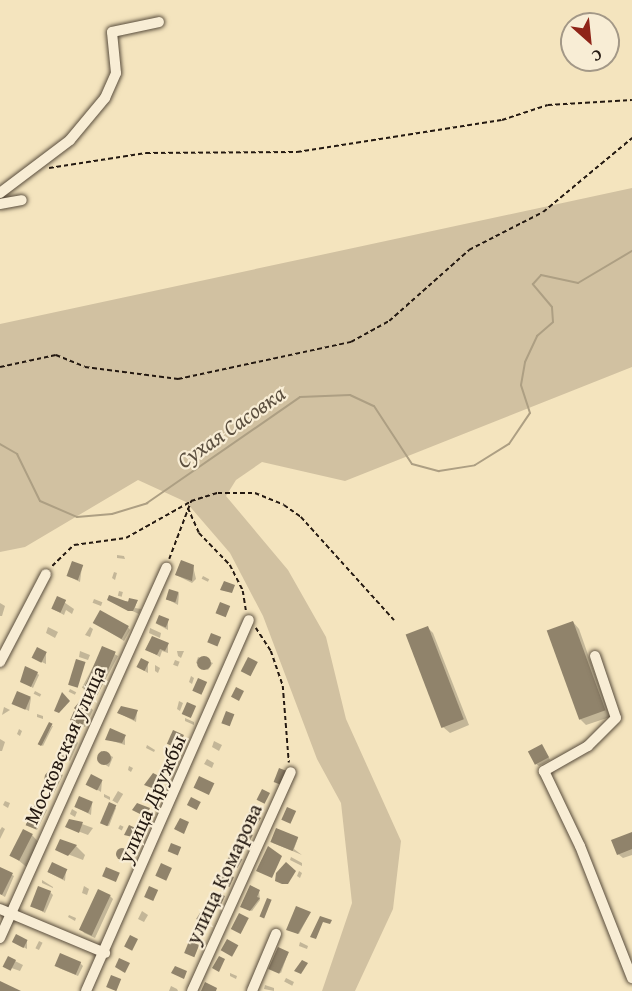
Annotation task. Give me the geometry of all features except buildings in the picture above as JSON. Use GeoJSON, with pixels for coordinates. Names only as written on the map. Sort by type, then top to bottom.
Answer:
{"type":"FeatureCollection","features":[{"type":"Feature","properties":{"kind":"street"},"geometry":{"type":"LineString","coordinates":[[0,193],[70,140],[105,98],[116,73],[112,32],[159,22]]}},
{"type":"Feature","properties":{"kind":"street"},"geometry":{"type":"LineString","coordinates":[[0,204],[22,200]]}},
{"type":"Feature","properties":{"kind":"street","name":"Московская улица"},"geometry":{"type":"LineString","coordinates":[[0,938],[166,568]]}},
{"type":"Feature","properties":{"kind":"street"},"geometry":{"type":"LineString","coordinates":[[0,662],[46,574]]}},
{"type":"Feature","properties":{"kind":"street","name":"улица Дружбы"},"geometry":{"type":"LineString","coordinates":[[86,991],[105,953],[249,620]]}},
{"type":"Feature","properties":{"kind":"street"},"geometry":{"type":"LineString","coordinates":[[595,656],[616,718],[588,746],[544,771],[580,846],[632,978]]}},
{"type":"Feature","properties":{"kind":"street","name":"улица Комарова"},"geometry":{"type":"LineString","coordinates":[[192,991],[291,772]]}},
{"type":"Feature","properties":{"kind":"street"},"geometry":{"type":"LineString","coordinates":[[0,909],[105,953]]}},
{"type":"Feature","properties":{"kind":"street"},"geometry":{"type":"LineString","coordinates":[[252,991],[276,934]]}},
{"type":"Feature","properties":{"kind":"path"},"geometry":{"type":"LineString","coordinates":[[47,168],[146,153],[297,152],[502,120],[548,105],[632,100]]}},
{"type":"Feature","properties":{"kind":"path"},"geometry":{"type":"LineString","coordinates":[[0,367],[56,355],[85,367],[177,380],[351,342],[389,321],[469,250],[543,212],[632,138]]}},
{"type":"Feature","properties":{"kind":"path"},"geometry":{"type":"LineString","coordinates":[[46,574],[74,545],[126,538],[202,496],[239,490],[284,505],[301,517],[394,620]]}},
{"type":"Feature","properties":{"kind":"path"},"geometry":{"type":"LineString","coordinates":[[166,568],[191,501]]}},
{"type":"Feature","properties":{"kind":"shaded area"},"geometry":{"type":"Polygon","coordinates":[[[632,188],[632,367],[345,481],[262,462],[236,480],[226,496],[288,570],[326,637],[346,719],[401,841],[393,909],[355,991],[322,991],[352,903],[341,803],[317,759],[263,616],[230,553],[186,502],[138,480],[25,547],[0,552],[0,324],[632,188]]]}},
{"type":"Feature","properties":{"kind":"waterway","name":"Сухая Сасовка"},"geometry":{"type":"LineString","coordinates":[[0,444],[17,454],[40,501],[77,517],[112,514],[147,503],[300,397],[350,395],[374,406],[412,464],[439,471],[475,465],[509,444],[530,413],[521,385],[525,362],[537,336],[553,322],[552,307],[533,284],[541,275],[578,283],[632,251]]}}]}
